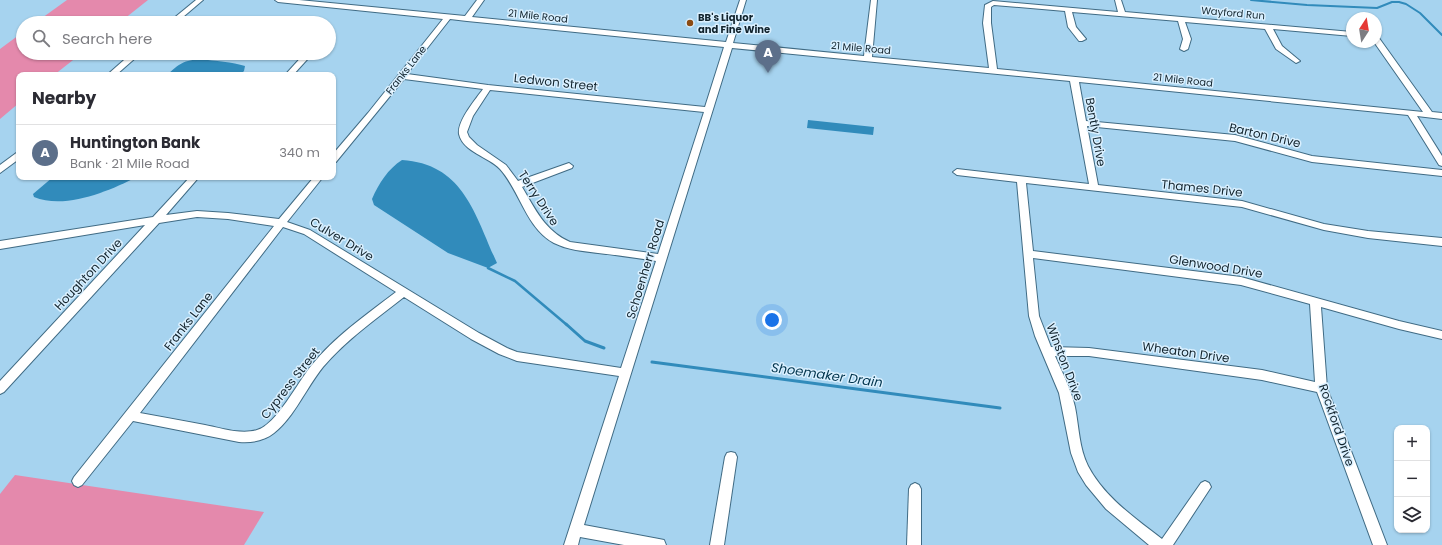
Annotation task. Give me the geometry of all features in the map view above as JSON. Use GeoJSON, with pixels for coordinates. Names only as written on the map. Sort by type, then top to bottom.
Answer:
{"type":"FeatureCollection","features":[{"type":"Feature","properties":{"kind":"street"},"geometry":{"type":"LineString","coordinates":[[181,16],[200,0]]}},
{"type":"Feature","properties":{"kind":"street","name":"21 Mile Road"},"geometry":{"type":"LineString","coordinates":[[278,0],[1442,116]]}},
{"type":"Feature","properties":{"kind":"street"},"geometry":{"type":"LineString","coordinates":[[467,19],[481,0]]}},
{"type":"Feature","properties":{"kind":"street","name":"Schoenherr Road"},"geometry":{"type":"LineString","coordinates":[[571,545],[743,0]]}},
{"type":"Feature","properties":{"kind":"street"},"geometry":{"type":"LineString","coordinates":[[868,59],[874,0]]}},
{"type":"Feature","properties":{"kind":"street"},"geometry":{"type":"LineString","coordinates":[[1118,0],[1122,13]]}},
{"type":"Feature","properties":{"kind":"street","name":"Wayford Run"},"geometry":{"type":"LineString","coordinates":[[993,71],[987,23],[987,6],[993,3],[1346,33]]}},
{"type":"Feature","properties":{"kind":"street"},"geometry":{"type":"LineString","coordinates":[[1068,9],[1072,27],[1082,39]]}},
{"type":"Feature","properties":{"kind":"street","name":"Franks Lane"},"geometry":{"type":"LineString","coordinates":[[336,156],[448,17]]}},
{"type":"Feature","properties":{"kind":"street"},"geometry":{"type":"LineString","coordinates":[[1181,19],[1187,39],[1184,49]]}},
{"type":"Feature","properties":{"kind":"street"},"geometry":{"type":"LineString","coordinates":[[1268,26],[1279,47],[1296,61]]}},
{"type":"Feature","properties":{"kind":"street"},"geometry":{"type":"LineString","coordinates":[[1382,48],[1429,114]]}},
{"type":"Feature","properties":{"kind":"street"},"geometry":{"type":"LineString","coordinates":[[115,72],[129,60]]}},
{"type":"Feature","properties":{"kind":"street"},"geometry":{"type":"LineString","coordinates":[[292,72],[303,60]]}},
{"type":"Feature","properties":{"kind":"street","name":"Ledwon Street"},"geometry":{"type":"LineString","coordinates":[[401,76],[488,87],[709,110]]}},
{"type":"Feature","properties":{"kind":"street","name":"Bently Drive"},"geometry":{"type":"LineString","coordinates":[[1074,79],[1094,188]]}},
{"type":"Feature","properties":{"kind":"street","name":"Terry Drive"},"geometry":{"type":"LineString","coordinates":[[488,87],[467,120],[463,132],[467,141],[498,163],[518,185],[545,233],[568,245],[662,258]]}},
{"type":"Feature","properties":{"kind":"street"},"geometry":{"type":"LineString","coordinates":[[1411,113],[1442,163]]}},
{"type":"Feature","properties":{"kind":"street","name":"Barton Drive"},"geometry":{"type":"LineString","coordinates":[[1082,123],[1235,138],[1312,159],[1442,174]]}},
{"type":"Feature","properties":{"kind":"street"},"geometry":{"type":"LineString","coordinates":[[0,170],[16,157]]}},
{"type":"Feature","properties":{"kind":"street"},"geometry":{"type":"LineString","coordinates":[[518,185],[569,166]]}},
{"type":"Feature","properties":{"kind":"street","name":"Thames Drive"},"geometry":{"type":"LineString","coordinates":[[957,172],[1242,204],[1337,230],[1442,242]]}},
{"type":"Feature","properties":{"kind":"street","name":"Houghton Drive"},"geometry":{"type":"LineString","coordinates":[[0,389],[192,180]]}},
{"type":"Feature","properties":{"kind":"street","name":"Franks Lane"},"geometry":{"type":"LineString","coordinates":[[78,481],[131,416],[280,223],[316,180]]}},
{"type":"Feature","properties":{"kind":"street","name":"Winston Drive"},"geometry":{"type":"LineString","coordinates":[[1021,180],[1034,316],[1047,351],[1066,394],[1076,449],[1086,473],[1104,499],[1159,545]]}},
{"type":"Feature","properties":{"kind":"street","name":"Culver Drive"},"geometry":{"type":"LineString","coordinates":[[0,245],[198,214],[228,216],[280,223],[307,232],[475,336],[503,351],[531,358],[626,373]]}},
{"type":"Feature","properties":{"kind":"street","name":"Glenwood Drive"},"geometry":{"type":"LineString","coordinates":[[1029,254],[1222,278],[1264,286],[1442,335]]}},
{"type":"Feature","properties":{"kind":"street","name":"Cypress Street"},"geometry":{"type":"LineString","coordinates":[[131,416],[239,437],[254,437],[260,435],[271,428],[278,421],[308,378],[329,354],[403,292]]}},
{"type":"Feature","properties":{"kind":"street","name":"Rockford Drive"},"geometry":{"type":"LineString","coordinates":[[1315,301],[1321,388],[1380,545]]}},
{"type":"Feature","properties":{"kind":"street","name":"Wheaton Drive"},"geometry":{"type":"LineString","coordinates":[[1047,351],[1089,352],[1262,375],[1321,388]]}},
{"type":"Feature","properties":{"kind":"street"},"geometry":{"type":"LineString","coordinates":[[717,545],[731,457]]}},
{"type":"Feature","properties":{"kind":"street"},"geometry":{"type":"LineString","coordinates":[[1165,545],[1205,487]]}},
{"type":"Feature","properties":{"kind":"street"},"geometry":{"type":"LineString","coordinates":[[914,545],[916,489]]}},
{"type":"Feature","properties":{"kind":"street"},"geometry":{"type":"LineString","coordinates":[[576,530],[659,545]]}},
{"type":"Feature","properties":{"kind":"shaded area"},"geometry":{"type":"Polygon","coordinates":[[[67,0],[148,0],[128,16],[45,16],[67,0]]]}},
{"type":"Feature","properties":{"kind":"shaded area"},"geometry":{"type":"Polygon","coordinates":[[[16,37],[16,60],[73,60],[58,72],[16,72],[16,106],[0,119],[0,49],[16,37]]]}},
{"type":"Feature","properties":{"kind":"shaded area"},"geometry":{"type":"Polygon","coordinates":[[[15,475],[264,512],[244,545],[0,545],[0,494],[15,475]]]}},
{"type":"Feature","properties":{"kind":"water"},"geometry":{"type":"Polygon","coordinates":[[[190,60],[208,60],[245,66],[243,72],[170,72],[182,63],[190,60]]]}},
{"type":"Feature","properties":{"kind":"water"},"geometry":{"type":"Polygon","coordinates":[[[808,120],[874,127],[873,135],[807,128],[808,120]]]}},
{"type":"Feature","properties":{"kind":"water"},"geometry":{"type":"Polygon","coordinates":[[[402,160],[423,164],[440,171],[454,182],[474,210],[497,263],[488,268],[448,253],[374,205],[372,199],[381,182],[388,172],[402,160]]]}},
{"type":"Feature","properties":{"kind":"water"},"geometry":{"type":"Polygon","coordinates":[[[49,180],[130,180],[100,193],[73,200],[46,200],[34,197],[33,194],[49,180]]]}},
{"type":"Feature","properties":{"kind":"waterway"},"geometry":{"type":"LineString","coordinates":[[1251,0],[1307,5],[1377,8],[1392,2],[1399,2],[1406,4],[1420,13],[1442,35]]}},
{"type":"Feature","properties":{"kind":"waterway","name":"Shoemaker Drain"},"geometry":{"type":"LineString","coordinates":[[488,268],[515,281],[567,325]]}},
{"type":"Feature","properties":{"kind":"waterway","name":"Shoemaker Drain"},"geometry":{"type":"LineString","coordinates":[[566,324],[585,341],[604,348]]}},
{"type":"Feature","properties":{"kind":"waterway","name":"Shoemaker Drain"},"geometry":{"type":"LineString","coordinates":[[652,362],[1000,408]]}},
{"type":"Feature","properties":{"kind":"place","name":"BB's Liquor and Fine Wine"},"geometry":{"type":"Point","coordinates":[690,23]}},
{"type":"Feature","properties":{"kind":"place","name":"Huntington Bank"},"geometry":{"type":"Point","coordinates":[768,73]}}]}
